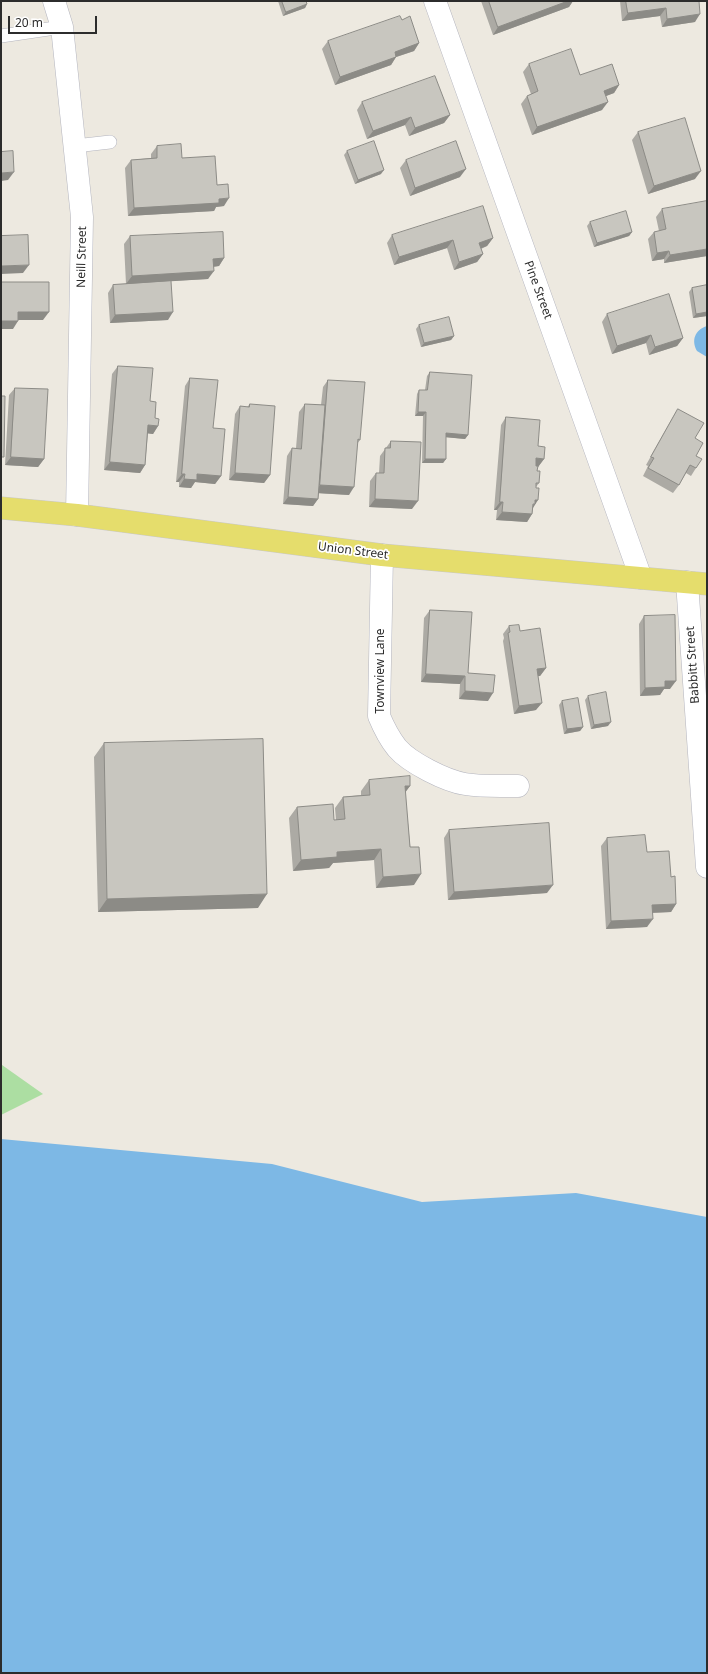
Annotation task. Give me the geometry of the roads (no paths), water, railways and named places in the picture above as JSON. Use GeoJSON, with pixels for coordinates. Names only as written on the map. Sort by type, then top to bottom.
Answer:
{"type":"FeatureCollection","features":[{"type":"Feature","properties":{"kind":"main road","name":"Union Street"},"geometry":{"type":"LineString","coordinates":[[1,508],[77,515],[382,555],[697,583]]}},
{"type":"Feature","properties":{"kind":"street","name":"Neill Street"},"geometry":{"type":"LineString","coordinates":[[54,1],[62,27],[82,217],[77,515]]}},
{"type":"Feature","properties":{"kind":"street","name":"Pine Street"},"geometry":{"type":"LineString","coordinates":[[435,1],[641,578]]}},
{"type":"Feature","properties":{"kind":"street","name":"Townview Lane"},"geometry":{"type":"LineString","coordinates":[[382,555],[379,716],[385,732],[398,750],[439,775],[464,784],[518,786]]}},
{"type":"Feature","properties":{"kind":"street","name":"Babbitt Street"},"geometry":{"type":"LineString","coordinates":[[697,583],[707,867]]}},
{"type":"Feature","properties":{"kind":"lane"},"geometry":{"type":"LineString","coordinates":[[1,36],[62,27]]}},
{"type":"Feature","properties":{"kind":"lane"},"geometry":{"type":"LineString","coordinates":[[75,146],[110,142]]}},
{"type":"Feature","properties":{"kind":"water"},"geometry":{"type":"Polygon","coordinates":[[[707,326],[707,357],[697,351],[694,339],[700,330],[707,326]]]}},
{"type":"Feature","properties":{"kind":"water"},"geometry":{"type":"Polygon","coordinates":[[[1,1139],[272,1164],[422,1202],[576,1193],[707,1217],[707,1673],[1,1673],[1,1139]]]}}]}
